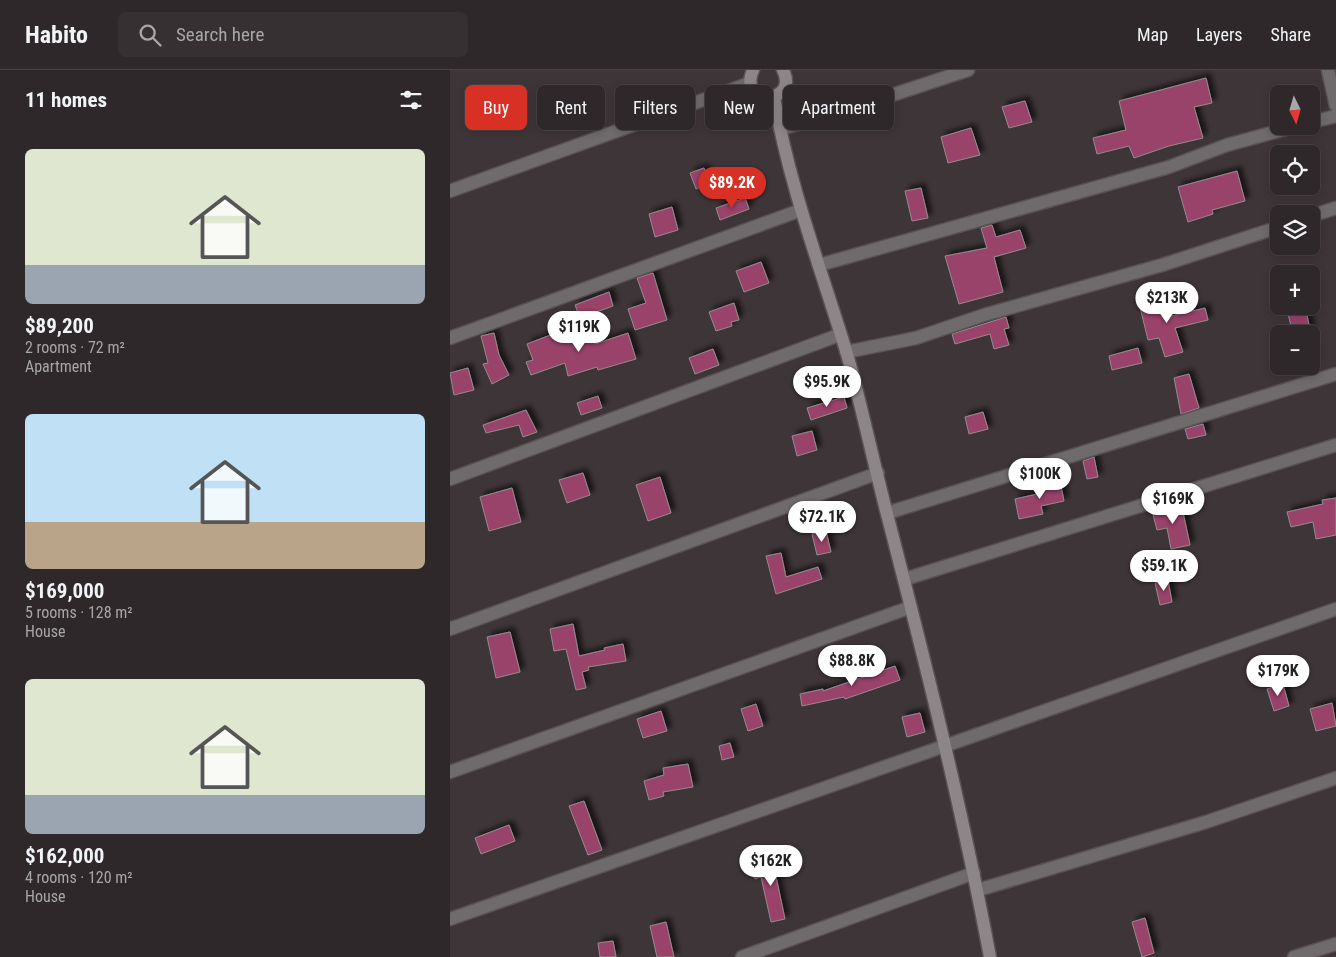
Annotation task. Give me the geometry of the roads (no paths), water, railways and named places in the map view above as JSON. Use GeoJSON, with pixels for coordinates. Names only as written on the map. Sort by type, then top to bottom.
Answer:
{"type":"FeatureCollection","features":[{"type":"Feature","properties":{"kind":"main road"},"geometry":{"type":"LineString","coordinates":[[752,76],[756,93],[762,97],[774,97],[784,89],[786,83],[783,70]]}},
{"type":"Feature","properties":{"kind":"main road"},"geometry":{"type":"LineString","coordinates":[[774,97],[780,129],[801,210],[839,335],[846,352],[905,579],[978,890],[990,957]]}},
{"type":"Feature","properties":{"kind":"street"},"geometry":{"type":"LineString","coordinates":[[780,129],[828,116],[968,70]]}},
{"type":"Feature","properties":{"kind":"street"},"geometry":{"type":"LineString","coordinates":[[1328,70],[1336,106]]}},
{"type":"Feature","properties":{"kind":"street"},"geometry":{"type":"LineString","coordinates":[[450,191],[752,76]]}},
{"type":"Feature","properties":{"kind":"street"},"geometry":{"type":"LineString","coordinates":[[1320,120],[1336,116]]}},
{"type":"Feature","properties":{"kind":"street"},"geometry":{"type":"LineString","coordinates":[[819,265],[1169,167],[1227,145],[1270,133]]}},
{"type":"Feature","properties":{"kind":"street"},"geometry":{"type":"LineString","coordinates":[[1320,213],[1336,208]]}},
{"type":"Feature","properties":{"kind":"street"},"geometry":{"type":"LineString","coordinates":[[450,338],[801,210]]}},
{"type":"Feature","properties":{"kind":"street"},"geometry":{"type":"LineString","coordinates":[[846,352],[916,338],[984,314],[1162,265],[1270,229]]}},
{"type":"Feature","properties":{"kind":"street"},"geometry":{"type":"LineString","coordinates":[[450,479],[839,335]]}},
{"type":"Feature","properties":{"kind":"street"},"geometry":{"type":"LineString","coordinates":[[887,513],[1336,374]]}},
{"type":"Feature","properties":{"kind":"street"},"geometry":{"type":"LineString","coordinates":[[905,579],[1336,445]]}},
{"type":"Feature","properties":{"kind":"street"},"geometry":{"type":"LineString","coordinates":[[450,629],[878,473]]}},
{"type":"Feature","properties":{"kind":"street"},"geometry":{"type":"LineString","coordinates":[[450,772],[911,607]]}},
{"type":"Feature","properties":{"kind":"street"},"geometry":{"type":"LineString","coordinates":[[450,919],[1336,609]]}},
{"type":"Feature","properties":{"kind":"street"},"geometry":{"type":"LineString","coordinates":[[978,890],[1206,822],[1336,778]]}},
{"type":"Feature","properties":{"kind":"street"},"geometry":{"type":"LineString","coordinates":[[742,957],[974,873]]}},
{"type":"Feature","properties":{"kind":"street"},"geometry":{"type":"LineString","coordinates":[[1294,957],[1336,944]]}}]}
